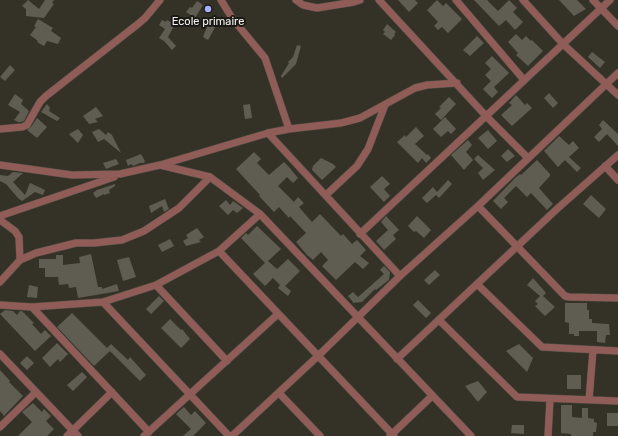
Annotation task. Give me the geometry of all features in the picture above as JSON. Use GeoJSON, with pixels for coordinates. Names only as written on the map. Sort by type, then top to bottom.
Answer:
{"type":"FeatureCollection","features":[{"type":"Feature","properties":{"kind":"street"},"geometry":{"type":"LineString","coordinates":[[0,129],[27,125],[40,102],[46,96],[138,24],[160,0]]}},
{"type":"Feature","properties":{"kind":"street"},"geometry":{"type":"LineString","coordinates":[[221,0],[232,18],[265,58],[289,129]]}},
{"type":"Feature","properties":{"kind":"street"},"geometry":{"type":"LineString","coordinates":[[296,0],[303,5],[317,8],[360,0]]}},
{"type":"Feature","properties":{"kind":"street"},"geometry":{"type":"LineString","coordinates":[[379,0],[486,116],[528,158]]}},
{"type":"Feature","properties":{"kind":"street"},"geometry":{"type":"LineString","coordinates":[[456,0],[524,80]]}},
{"type":"Feature","properties":{"kind":"street"},"geometry":{"type":"LineString","coordinates":[[523,0],[563,44],[618,95]]}},
{"type":"Feature","properties":{"kind":"street"},"geometry":{"type":"LineString","coordinates":[[593,0],[618,26]]}},
{"type":"Feature","properties":{"kind":"street"},"geometry":{"type":"LineString","coordinates":[[360,234],[610,0]]}},
{"type":"Feature","properties":{"kind":"street"},"geometry":{"type":"LineString","coordinates":[[232,436],[318,356],[400,276],[478,206],[618,74]]}},
{"type":"Feature","properties":{"kind":"street"},"geometry":{"type":"LineString","coordinates":[[0,216],[120,174],[160,165],[268,133],[360,118],[415,88],[427,85],[457,83]]}},
{"type":"Feature","properties":{"kind":"street"},"geometry":{"type":"LineString","coordinates":[[326,195],[357,166],[368,149],[385,105]]}},
{"type":"Feature","properties":{"kind":"street"},"geometry":{"type":"LineString","coordinates":[[268,133],[400,276]]}},
{"type":"Feature","properties":{"kind":"street"},"geometry":{"type":"LineString","coordinates":[[397,359],[618,155]]}},
{"type":"Feature","properties":{"kind":"street"},"geometry":{"type":"LineString","coordinates":[[0,165],[72,175],[120,174]]}},
{"type":"Feature","properties":{"kind":"street"},"geometry":{"type":"LineString","coordinates":[[160,165],[210,177],[260,214],[471,436]]}},
{"type":"Feature","properties":{"kind":"street"},"geometry":{"type":"LineString","coordinates":[[605,166],[618,180]]}},
{"type":"Feature","properties":{"kind":"street"},"geometry":{"type":"LineString","coordinates":[[0,282],[20,260],[36,253],[76,243],[122,240],[144,231],[179,208],[210,177]]}},
{"type":"Feature","properties":{"kind":"street"},"geometry":{"type":"LineString","coordinates":[[478,206],[566,296],[618,298]]}},
{"type":"Feature","properties":{"kind":"street"},"geometry":{"type":"LineString","coordinates":[[0,306],[32,307],[103,302],[156,285],[218,251],[260,214]]}},
{"type":"Feature","properties":{"kind":"street"},"geometry":{"type":"LineString","coordinates":[[0,220],[15,231],[19,236],[20,260]]}},
{"type":"Feature","properties":{"kind":"street"},"geometry":{"type":"LineString","coordinates":[[218,251],[392,435],[432,396]]}},
{"type":"Feature","properties":{"kind":"street"},"geometry":{"type":"LineString","coordinates":[[477,284],[540,346],[546,348],[618,351]]}},
{"type":"Feature","properties":{"kind":"street"},"geometry":{"type":"LineString","coordinates":[[156,285],[227,361]]}},
{"type":"Feature","properties":{"kind":"street"},"geometry":{"type":"LineString","coordinates":[[103,302],[229,436]]}},
{"type":"Feature","properties":{"kind":"street"},"geometry":{"type":"LineString","coordinates":[[32,307],[112,392],[147,434],[278,314]]}},
{"type":"Feature","properties":{"kind":"street"},"geometry":{"type":"LineString","coordinates":[[439,320],[515,396],[550,400],[618,401]]}},
{"type":"Feature","properties":{"kind":"street"},"geometry":{"type":"LineString","coordinates":[[588,400],[593,350]]}},
{"type":"Feature","properties":{"kind":"street"},"geometry":{"type":"LineString","coordinates":[[0,355],[75,433]]}},
{"type":"Feature","properties":{"kind":"street"},"geometry":{"type":"LineString","coordinates":[[0,427],[36,392]]}},
{"type":"Feature","properties":{"kind":"street"},"geometry":{"type":"LineString","coordinates":[[67,436],[75,433],[112,392]]}},
{"type":"Feature","properties":{"kind":"street"},"geometry":{"type":"LineString","coordinates":[[279,393],[318,436]]}},
{"type":"Feature","properties":{"kind":"street"},"geometry":{"type":"LineString","coordinates":[[548,436],[550,400]]}},
{"type":"Feature","properties":{"kind":"building"},"geometry":{"type":"Polygon","coordinates":[[[28,0],[39,9],[45,0],[54,0],[52,3],[54,4],[44,18],[26,16],[26,9],[22,6],[28,0]]]}},
{"type":"Feature","properties":{"kind":"building"},"geometry":{"type":"Polygon","coordinates":[[[398,0],[415,0],[418,3],[409,12],[398,0]]]}},
{"type":"Feature","properties":{"kind":"building"},"geometry":{"type":"Polygon","coordinates":[[[437,0],[443,6],[446,3],[462,19],[448,33],[442,27],[438,30],[434,26],[438,22],[427,10],[437,0]]]}},
{"type":"Feature","properties":{"kind":"building"},"geometry":{"type":"Polygon","coordinates":[[[474,0],[487,0],[498,11],[509,0],[517,8],[513,12],[523,22],[515,30],[506,20],[499,26],[474,0]]]}},
{"type":"Feature","properties":{"kind":"building"},"geometry":{"type":"Polygon","coordinates":[[[559,0],[577,0],[586,9],[574,16],[559,0]]]}},
{"type":"Feature","properties":{"kind":"building"},"geometry":{"type":"Polygon","coordinates":[[[197,1],[203,5],[195,18],[186,12],[190,7],[192,8],[197,1]]]}},
{"type":"Feature","properties":{"kind":"building"},"geometry":{"type":"Polygon","coordinates":[[[205,17],[217,24],[208,40],[203,37],[207,27],[199,21],[205,17]]]}},
{"type":"Feature","properties":{"kind":"building"},"geometry":{"type":"Polygon","coordinates":[[[38,19],[53,28],[51,31],[61,38],[58,44],[47,41],[44,46],[30,35],[36,27],[34,26],[38,19]]]}},
{"type":"Feature","properties":{"kind":"building"},"geometry":{"type":"Polygon","coordinates":[[[162,20],[166,22],[167,20],[175,24],[168,37],[176,46],[172,50],[159,38],[165,29],[159,25],[162,20]]]}},
{"type":"Feature","properties":{"kind":"building"},"geometry":{"type":"Polygon","coordinates":[[[387,24],[396,32],[391,40],[383,34],[385,32],[383,30],[387,24]]]}},
{"type":"Feature","properties":{"kind":"building"},"geometry":{"type":"Polygon","coordinates":[[[516,34],[522,40],[526,36],[543,51],[528,66],[516,55],[518,53],[508,42],[516,34]]]}},
{"type":"Feature","properties":{"kind":"building"},"geometry":{"type":"Polygon","coordinates":[[[477,36],[484,43],[470,56],[463,50],[477,36]]]}},
{"type":"Feature","properties":{"kind":"building"},"geometry":{"type":"Polygon","coordinates":[[[297,45],[301,46],[296,64],[282,78],[281,76],[289,63],[288,62],[293,57],[297,45]]]}},
{"type":"Feature","properties":{"kind":"building"},"geometry":{"type":"Polygon","coordinates":[[[592,52],[605,62],[600,68],[588,57],[592,52]]]}},
{"type":"Feature","properties":{"kind":"building"},"geometry":{"type":"Polygon","coordinates":[[[492,56],[509,73],[494,87],[498,92],[492,98],[483,89],[491,81],[485,75],[491,69],[485,63],[492,56]]]}},
{"type":"Feature","properties":{"kind":"building"},"geometry":{"type":"Polygon","coordinates":[[[10,65],[15,70],[5,81],[0,77],[10,65]]]}},
{"type":"Feature","properties":{"kind":"building"},"geometry":{"type":"Polygon","coordinates":[[[549,93],[558,103],[553,108],[544,98],[549,93]]]}},
{"type":"Feature","properties":{"kind":"building"},"geometry":{"type":"Polygon","coordinates":[[[15,94],[23,100],[21,104],[29,111],[24,121],[21,122],[14,120],[20,112],[8,105],[15,94]]]}},
{"type":"Feature","properties":{"kind":"building"},"geometry":{"type":"Polygon","coordinates":[[[516,95],[525,105],[527,103],[532,108],[512,126],[501,115],[512,105],[509,103],[516,95]]]}},
{"type":"Feature","properties":{"kind":"building"},"geometry":{"type":"Polygon","coordinates":[[[449,97],[456,104],[441,120],[435,114],[441,108],[439,107],[449,97]]]}},
{"type":"Feature","properties":{"kind":"building"},"geometry":{"type":"Polygon","coordinates":[[[47,104],[50,108],[49,111],[60,118],[57,121],[41,112],[47,104]]]}},
{"type":"Feature","properties":{"kind":"building"},"geometry":{"type":"Polygon","coordinates":[[[250,104],[252,118],[245,119],[243,105],[250,104]]]}},
{"type":"Feature","properties":{"kind":"building"},"geometry":{"type":"Polygon","coordinates":[[[96,107],[103,116],[95,119],[98,122],[89,124],[83,116],[96,107]]]}},
{"type":"Feature","properties":{"kind":"building"},"geometry":{"type":"Polygon","coordinates":[[[445,117],[456,129],[451,134],[448,131],[441,137],[433,129],[445,117]]]}},
{"type":"Feature","properties":{"kind":"building"},"geometry":{"type":"Polygon","coordinates":[[[37,118],[47,127],[37,138],[27,130],[37,118]]]}},
{"type":"Feature","properties":{"kind":"building"},"geometry":{"type":"Polygon","coordinates":[[[603,120],[618,134],[618,146],[607,134],[599,142],[594,137],[602,129],[599,125],[603,120]]]}},
{"type":"Feature","properties":{"kind":"building"},"geometry":{"type":"Polygon","coordinates":[[[416,127],[424,136],[415,144],[431,158],[426,163],[422,158],[418,163],[397,142],[405,135],[406,137],[416,127]]]}},
{"type":"Feature","properties":{"kind":"building"},"geometry":{"type":"Polygon","coordinates":[[[78,129],[83,135],[78,143],[69,134],[78,129]]]}},
{"type":"Feature","properties":{"kind":"building"},"geometry":{"type":"Polygon","coordinates":[[[99,129],[106,135],[108,132],[112,135],[121,153],[104,139],[98,142],[92,132],[99,129]]]}},
{"type":"Feature","properties":{"kind":"building"},"geometry":{"type":"Polygon","coordinates":[[[488,130],[497,141],[488,149],[478,138],[488,130]]]}},
{"type":"Feature","properties":{"kind":"building"},"geometry":{"type":"Polygon","coordinates":[[[559,136],[569,145],[573,141],[579,148],[569,157],[581,168],[577,172],[565,160],[558,167],[544,151],[559,136]]]}},
{"type":"Feature","properties":{"kind":"building"},"geometry":{"type":"Polygon","coordinates":[[[468,140],[472,145],[466,152],[473,160],[464,170],[451,155],[468,140]]]}},
{"type":"Feature","properties":{"kind":"building"},"geometry":{"type":"Polygon","coordinates":[[[508,149],[515,156],[507,162],[501,156],[508,149]]]}},
{"type":"Feature","properties":{"kind":"building"},"geometry":{"type":"Polygon","coordinates":[[[254,152],[261,159],[257,163],[269,175],[284,162],[289,167],[298,178],[293,183],[287,177],[278,186],[294,202],[298,197],[304,203],[299,207],[312,222],[320,214],[341,236],[343,234],[352,244],[357,240],[366,250],[360,256],[369,263],[363,269],[355,262],[336,280],[322,266],[328,260],[321,252],[313,260],[307,255],[296,242],[306,233],[279,207],[274,212],[236,169],[254,152]]]}},
{"type":"Feature","properties":{"kind":"building"},"geometry":{"type":"Polygon","coordinates":[[[141,154],[145,161],[144,163],[133,166],[131,164],[128,166],[126,160],[141,154]]]}},
{"type":"Feature","properties":{"kind":"building"},"geometry":{"type":"Polygon","coordinates":[[[478,155],[495,170],[483,180],[478,173],[483,168],[474,159],[478,155]]]}},
{"type":"Feature","properties":{"kind":"building"},"geometry":{"type":"Polygon","coordinates":[[[321,158],[336,167],[322,180],[312,170],[313,166],[321,158]]]}},
{"type":"Feature","properties":{"kind":"building"},"geometry":{"type":"Polygon","coordinates":[[[116,159],[119,164],[106,169],[103,163],[116,159]]]}},
{"type":"Feature","properties":{"kind":"building"},"geometry":{"type":"Polygon","coordinates":[[[537,160],[550,174],[550,176],[539,188],[553,204],[547,210],[531,193],[527,197],[516,186],[504,198],[508,202],[501,209],[493,201],[515,178],[520,174],[521,175],[537,160]]]}},
{"type":"Feature","properties":{"kind":"building"},"geometry":{"type":"Polygon","coordinates":[[[13,172],[23,173],[13,182],[25,195],[30,183],[45,190],[43,195],[35,192],[22,201],[18,198],[6,184],[0,181],[0,175],[8,176],[13,172]]]}},
{"type":"Feature","properties":{"kind":"building"},"geometry":{"type":"Polygon","coordinates":[[[382,176],[390,184],[384,189],[390,196],[384,202],[370,187],[382,176]]]}},
{"type":"Feature","properties":{"kind":"building"},"geometry":{"type":"Polygon","coordinates":[[[448,180],[452,184],[439,198],[436,195],[427,203],[422,198],[433,187],[437,192],[448,180]]]}},
{"type":"Feature","properties":{"kind":"building"},"geometry":{"type":"Polygon","coordinates":[[[115,184],[115,186],[109,190],[110,193],[96,198],[93,193],[97,190],[115,184]]]}},
{"type":"Feature","properties":{"kind":"building"},"geometry":{"type":"Polygon","coordinates":[[[591,195],[606,209],[599,218],[583,204],[591,195]]]}},
{"type":"Feature","properties":{"kind":"building"},"geometry":{"type":"Polygon","coordinates":[[[165,199],[169,209],[164,212],[162,206],[151,213],[149,206],[165,199]]]}},
{"type":"Feature","properties":{"kind":"building"},"geometry":{"type":"Polygon","coordinates":[[[226,200],[230,205],[233,201],[243,208],[237,213],[233,210],[228,215],[219,206],[226,200]]]}},
{"type":"Feature","properties":{"kind":"building"},"geometry":{"type":"Polygon","coordinates":[[[386,216],[399,230],[393,235],[396,239],[384,250],[376,241],[388,230],[381,222],[386,216]]]}},
{"type":"Feature","properties":{"kind":"building"},"geometry":{"type":"Polygon","coordinates":[[[417,216],[431,230],[424,238],[408,226],[417,216]]]}},
{"type":"Feature","properties":{"kind":"building"},"geometry":{"type":"Polygon","coordinates":[[[257,226],[281,249],[268,261],[277,269],[288,259],[300,271],[285,286],[291,291],[288,296],[278,288],[280,285],[273,278],[265,286],[253,274],[265,263],[241,238],[246,233],[248,235],[257,226]]]}},
{"type":"Feature","properties":{"kind":"building"},"geometry":{"type":"Polygon","coordinates":[[[197,228],[204,237],[199,240],[201,242],[186,246],[183,241],[188,238],[186,235],[197,228]]]}},
{"type":"Feature","properties":{"kind":"building"},"geometry":{"type":"Polygon","coordinates":[[[170,239],[174,246],[162,252],[158,245],[170,239]]]}},
{"type":"Feature","properties":{"kind":"building"},"geometry":{"type":"Polygon","coordinates":[[[91,254],[98,287],[102,287],[102,289],[117,284],[119,291],[78,298],[76,287],[69,288],[68,284],[59,285],[58,277],[45,277],[45,268],[39,268],[39,259],[56,259],[56,255],[63,255],[63,265],[80,263],[79,257],[91,254]]]}},
{"type":"Feature","properties":{"kind":"building"},"geometry":{"type":"Polygon","coordinates":[[[129,257],[136,277],[123,281],[117,260],[129,257]]]}},
{"type":"Feature","properties":{"kind":"building"},"geometry":{"type":"Polygon","coordinates":[[[384,266],[390,272],[389,280],[376,290],[375,289],[362,302],[352,303],[353,302],[348,296],[353,292],[358,297],[384,274],[380,270],[384,266]]]}},
{"type":"Feature","properties":{"kind":"building"},"geometry":{"type":"Polygon","coordinates":[[[435,270],[440,275],[429,285],[424,280],[435,270]]]}},
{"type":"Feature","properties":{"kind":"building"},"geometry":{"type":"Polygon","coordinates":[[[533,278],[546,293],[543,296],[555,307],[545,316],[535,306],[538,304],[535,301],[540,296],[527,285],[533,278]]]}},
{"type":"Feature","properties":{"kind":"building"},"geometry":{"type":"Polygon","coordinates":[[[29,285],[38,287],[37,298],[27,297],[29,285]]]}},
{"type":"Feature","properties":{"kind":"building"},"geometry":{"type":"Polygon","coordinates":[[[159,296],[164,301],[151,314],[146,309],[159,296]]]}},
{"type":"Feature","properties":{"kind":"building"},"geometry":{"type":"Polygon","coordinates":[[[418,300],[431,313],[426,318],[413,305],[418,300]]]}},
{"type":"Feature","properties":{"kind":"building"},"geometry":{"type":"Polygon","coordinates":[[[565,303],[587,303],[589,319],[592,319],[592,323],[609,324],[610,335],[606,335],[605,343],[597,342],[597,331],[579,331],[579,336],[569,334],[569,323],[565,322],[565,303]]]}},
{"type":"Feature","properties":{"kind":"building"},"geometry":{"type":"Polygon","coordinates":[[[5,310],[13,311],[17,315],[20,311],[22,311],[34,323],[32,324],[41,334],[45,330],[51,336],[35,351],[0,314],[5,310]]]}},
{"type":"Feature","properties":{"kind":"building"},"geometry":{"type":"Polygon","coordinates":[[[72,313],[110,351],[94,366],[57,327],[72,313]]]}},
{"type":"Feature","properties":{"kind":"building"},"geometry":{"type":"Polygon","coordinates":[[[170,319],[181,330],[182,329],[190,339],[181,348],[161,328],[170,319]]]}},
{"type":"Feature","properties":{"kind":"building"},"geometry":{"type":"Polygon","coordinates":[[[57,343],[68,354],[60,362],[58,359],[50,367],[42,358],[57,343]]]}},
{"type":"Feature","properties":{"kind":"building"},"geometry":{"type":"Polygon","coordinates":[[[111,344],[128,360],[130,357],[146,375],[140,381],[107,348],[111,344]]]}},
{"type":"Feature","properties":{"kind":"building"},"geometry":{"type":"Polygon","coordinates":[[[519,344],[533,358],[527,372],[506,351],[519,344]]]}},
{"type":"Feature","properties":{"kind":"building"},"geometry":{"type":"Polygon","coordinates":[[[27,356],[34,363],[27,370],[20,363],[27,356]]]}},
{"type":"Feature","properties":{"kind":"building"},"geometry":{"type":"Polygon","coordinates":[[[0,370],[10,381],[9,382],[23,396],[4,416],[0,411],[0,370]]]}},
{"type":"Feature","properties":{"kind":"building"},"geometry":{"type":"Polygon","coordinates":[[[82,372],[87,377],[73,391],[67,385],[82,372]]]}},
{"type":"Feature","properties":{"kind":"building"},"geometry":{"type":"Polygon","coordinates":[[[567,375],[581,375],[581,389],[567,389],[567,375]]]}},
{"type":"Feature","properties":{"kind":"building"},"geometry":{"type":"Polygon","coordinates":[[[478,381],[487,392],[478,402],[465,386],[478,381]]]}},
{"type":"Feature","properties":{"kind":"building"},"geometry":{"type":"Polygon","coordinates":[[[33,403],[42,412],[44,409],[51,416],[46,421],[54,429],[47,436],[18,436],[32,422],[22,412],[33,403]]]}},
{"type":"Feature","properties":{"kind":"building"},"geometry":{"type":"Polygon","coordinates":[[[561,405],[572,405],[572,417],[582,418],[582,408],[588,408],[588,418],[594,419],[594,422],[597,423],[596,432],[593,432],[593,436],[571,436],[571,434],[561,433],[561,405]]]}},
{"type":"Feature","properties":{"kind":"building"},"geometry":{"type":"Polygon","coordinates":[[[184,407],[191,415],[195,411],[206,423],[193,436],[183,436],[191,429],[176,414],[184,407]]]}},
{"type":"Feature","properties":{"kind":"building"},"geometry":{"type":"Polygon","coordinates":[[[607,413],[618,413],[618,426],[607,426],[607,413]]]}},
{"type":"Feature","properties":{"kind":"building"},"geometry":{"type":"Polygon","coordinates":[[[512,425],[524,425],[524,434],[511,433],[512,425]]]}},
{"type":"Feature","properties":{"kind":"place","name":"Ecole primaire"},"geometry":{"type":"Point","coordinates":[208,9]}}]}
